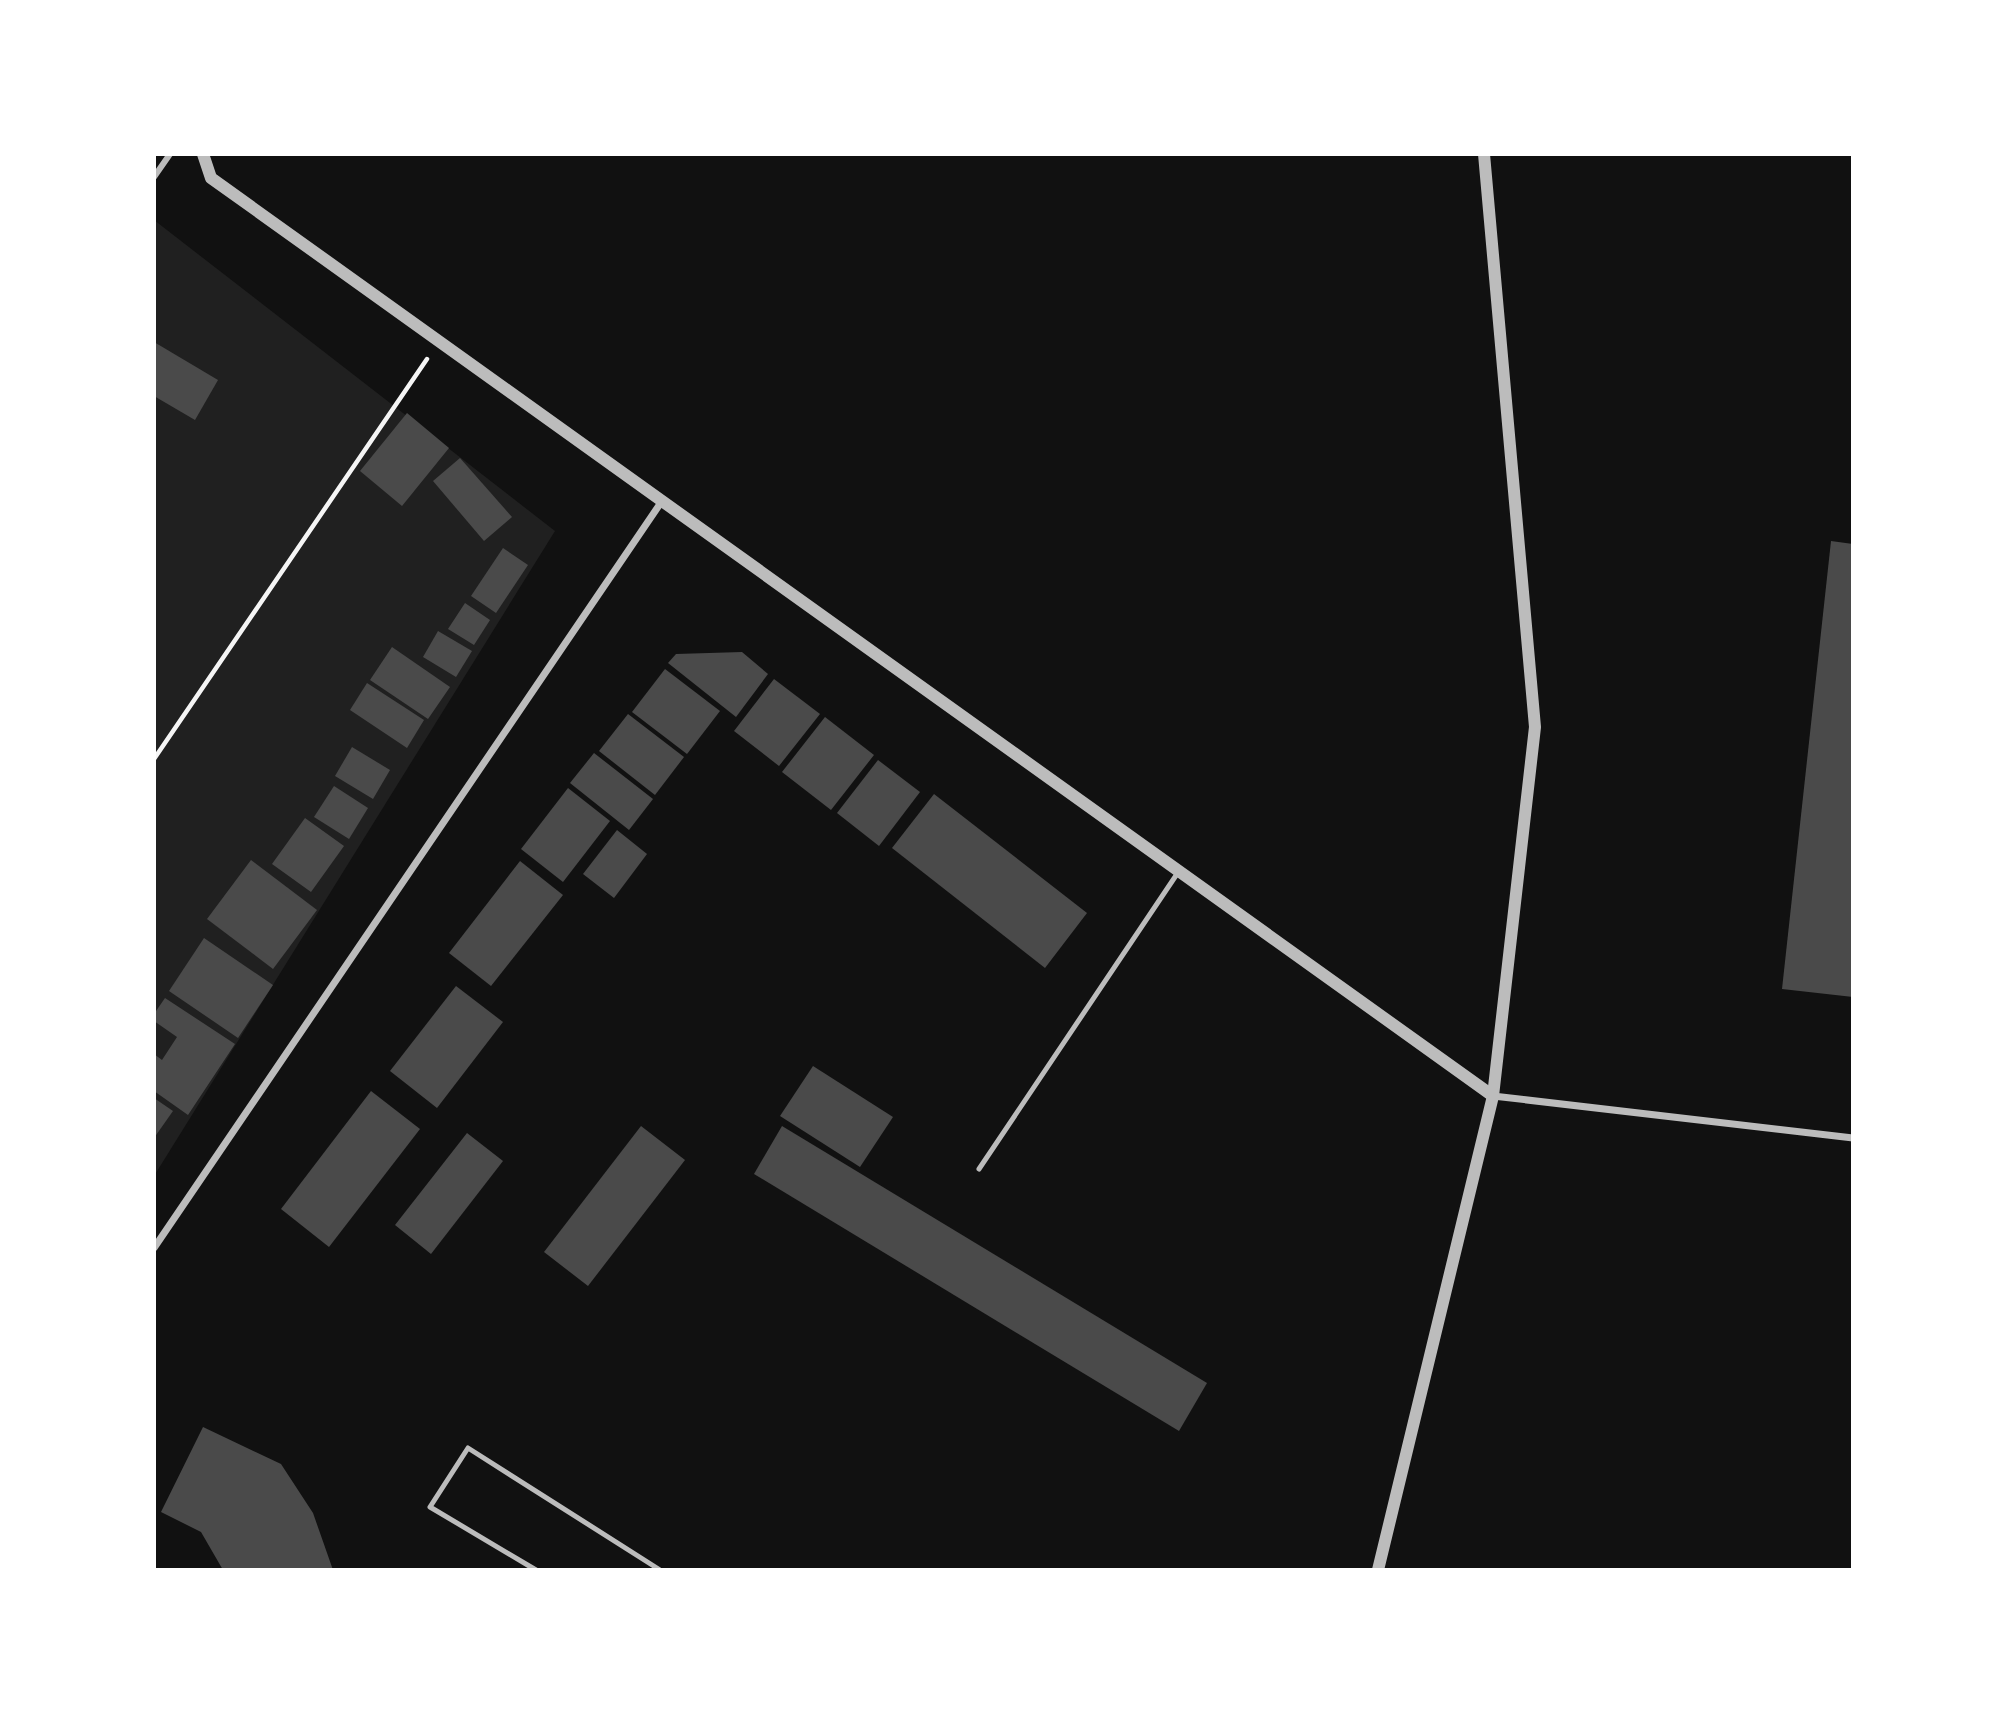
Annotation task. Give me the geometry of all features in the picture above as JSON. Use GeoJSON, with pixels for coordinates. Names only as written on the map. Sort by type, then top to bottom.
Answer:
{"type":"FeatureCollection","features":[{"type":"Feature","properties":{"kind":"street"},"geometry":{"type":"LineString","coordinates":[[154,177],[170,154]]}},
{"type":"Feature","properties":{"kind":"street"},"geometry":{"type":"LineString","coordinates":[[203,154],[211,178],[1493,1096],[1853,1138]]}},
{"type":"Feature","properties":{"kind":"street"},"geometry":{"type":"LineString","coordinates":[[1378,1570],[1493,1096],[1535,727],[1484,154]]}},
{"type":"Feature","properties":{"kind":"street"},"geometry":{"type":"LineString","coordinates":[[154,1248],[662,501]]}},
{"type":"Feature","properties":{"kind":"lane"},"geometry":{"type":"LineString","coordinates":[[979,1169],[1179,871]]}},
{"type":"Feature","properties":{"kind":"lane"},"geometry":{"type":"LineString","coordinates":[[536,1570],[430,1507],[468,1448],[660,1570]]}},
{"type":"Feature","properties":{"kind":"path"},"geometry":{"type":"LineString","coordinates":[[154,759],[439,341]]}},
{"type":"Feature","properties":{"kind":"shaded area"},"geometry":{"type":"Polygon","coordinates":[[[154,220],[555,531],[154,1176],[154,220]]]}},
{"type":"Feature","properties":{"kind":"building"},"geometry":{"type":"Polygon","coordinates":[[[154,342],[218,380],[195,420],[154,396],[154,342]]]}},
{"type":"Feature","properties":{"kind":"building"},"geometry":{"type":"Polygon","coordinates":[[[407,413],[449,448],[402,506],[360,471],[407,413]]]}},
{"type":"Feature","properties":{"kind":"building"},"geometry":{"type":"Polygon","coordinates":[[[460,458],[512,517],[484,541],[433,481],[460,458]]]}},
{"type":"Feature","properties":{"kind":"building"},"geometry":{"type":"Polygon","coordinates":[[[1831,541],[1853,544],[1853,997],[1782,989],[1831,541]]]}},
{"type":"Feature","properties":{"kind":"building"},"geometry":{"type":"Polygon","coordinates":[[[503,548],[528,565],[496,613],[471,596],[503,548]]]}},
{"type":"Feature","properties":{"kind":"building"},"geometry":{"type":"Polygon","coordinates":[[[465,603],[490,620],[474,645],[448,629],[465,603]]]}},
{"type":"Feature","properties":{"kind":"building"},"geometry":{"type":"Polygon","coordinates":[[[438,631],[472,651],[456,677],[423,657],[438,631]]]}},
{"type":"Feature","properties":{"kind":"building"},"geometry":{"type":"Polygon","coordinates":[[[392,647],[450,687],[428,719],[370,680],[392,647]]]}},
{"type":"Feature","properties":{"kind":"building"},"geometry":{"type":"Polygon","coordinates":[[[742,652],[768,674],[736,717],[668,663],[676,654],[742,652]]]}},
{"type":"Feature","properties":{"kind":"building"},"geometry":{"type":"Polygon","coordinates":[[[665,669],[720,711],[687,754],[632,712],[665,669]]]}},
{"type":"Feature","properties":{"kind":"building"},"geometry":{"type":"Polygon","coordinates":[[[774,679],[820,714],[779,766],[734,731],[774,679]]]}},
{"type":"Feature","properties":{"kind":"building"},"geometry":{"type":"Polygon","coordinates":[[[367,683],[424,720],[407,748],[350,710],[367,683]]]}},
{"type":"Feature","properties":{"kind":"building"},"geometry":{"type":"Polygon","coordinates":[[[628,714],[684,757],[655,795],[599,751],[628,714]]]}},
{"type":"Feature","properties":{"kind":"building"},"geometry":{"type":"Polygon","coordinates":[[[825,717],[874,755],[831,810],[782,772],[825,717]]]}},
{"type":"Feature","properties":{"kind":"building"},"geometry":{"type":"Polygon","coordinates":[[[352,747],[390,770],[373,799],[335,776],[352,747]]]}},
{"type":"Feature","properties":{"kind":"building"},"geometry":{"type":"Polygon","coordinates":[[[594,753],[653,799],[629,830],[570,783],[594,753]]]}},
{"type":"Feature","properties":{"kind":"building"},"geometry":{"type":"Polygon","coordinates":[[[878,760],[920,792],[879,846],[837,813],[878,760]]]}},
{"type":"Feature","properties":{"kind":"building"},"geometry":{"type":"Polygon","coordinates":[[[334,786],[368,808],[349,839],[314,817],[334,786]]]}},
{"type":"Feature","properties":{"kind":"building"},"geometry":{"type":"Polygon","coordinates":[[[568,788],[610,821],[563,882],[521,849],[568,788]]]}},
{"type":"Feature","properties":{"kind":"building"},"geometry":{"type":"Polygon","coordinates":[[[934,794],[1087,913],[1045,968],[892,848],[934,794]]]}},
{"type":"Feature","properties":{"kind":"building"},"geometry":{"type":"Polygon","coordinates":[[[305,818],[344,846],[311,892],[272,864],[305,818]]]}},
{"type":"Feature","properties":{"kind":"building"},"geometry":{"type":"Polygon","coordinates":[[[617,830],[647,854],[614,898],[583,874],[617,830]]]}},
{"type":"Feature","properties":{"kind":"building"},"geometry":{"type":"Polygon","coordinates":[[[251,860],[317,910],[273,969],[207,919],[251,860]]]}},
{"type":"Feature","properties":{"kind":"building"},"geometry":{"type":"Polygon","coordinates":[[[520,861],[563,895],[491,986],[449,953],[520,861]]]}},
{"type":"Feature","properties":{"kind":"building"},"geometry":{"type":"Polygon","coordinates":[[[204,938],[273,985],[238,1038],[169,991],[204,938]]]}},
{"type":"Feature","properties":{"kind":"building"},"geometry":{"type":"Polygon","coordinates":[[[456,986],[503,1022],[437,1108],[390,1071],[456,986]]]}},
{"type":"Feature","properties":{"kind":"building"},"geometry":{"type":"Polygon","coordinates":[[[165,998],[235,1044],[188,1115],[154,1091],[154,1054],[162,1060],[177,1037],[154,1021],[154,1014],[165,998]]]}},
{"type":"Feature","properties":{"kind":"building"},"geometry":{"type":"Polygon","coordinates":[[[813,1066],[893,1117],[860,1167],[780,1116],[813,1066]]]}},
{"type":"Feature","properties":{"kind":"building"},"geometry":{"type":"Polygon","coordinates":[[[371,1091],[420,1129],[329,1247],[281,1209],[371,1091]]]}},
{"type":"Feature","properties":{"kind":"building"},"geometry":{"type":"Polygon","coordinates":[[[154,1098],[173,1111],[154,1138],[154,1098]]]}},
{"type":"Feature","properties":{"kind":"building"},"geometry":{"type":"Polygon","coordinates":[[[641,1126],[685,1160],[588,1286],[544,1252],[641,1126]]]}},
{"type":"Feature","properties":{"kind":"building"},"geometry":{"type":"Polygon","coordinates":[[[782,1126],[1207,1383],[1179,1431],[754,1174],[782,1126]]]}},
{"type":"Feature","properties":{"kind":"building"},"geometry":{"type":"Polygon","coordinates":[[[467,1133],[503,1161],[431,1254],[395,1225],[467,1133]]]}},
{"type":"Feature","properties":{"kind":"building"},"geometry":{"type":"Polygon","coordinates":[[[203,1427],[281,1464],[313,1513],[333,1570],[223,1570],[201,1532],[161,1512],[203,1427]]]}}]}
